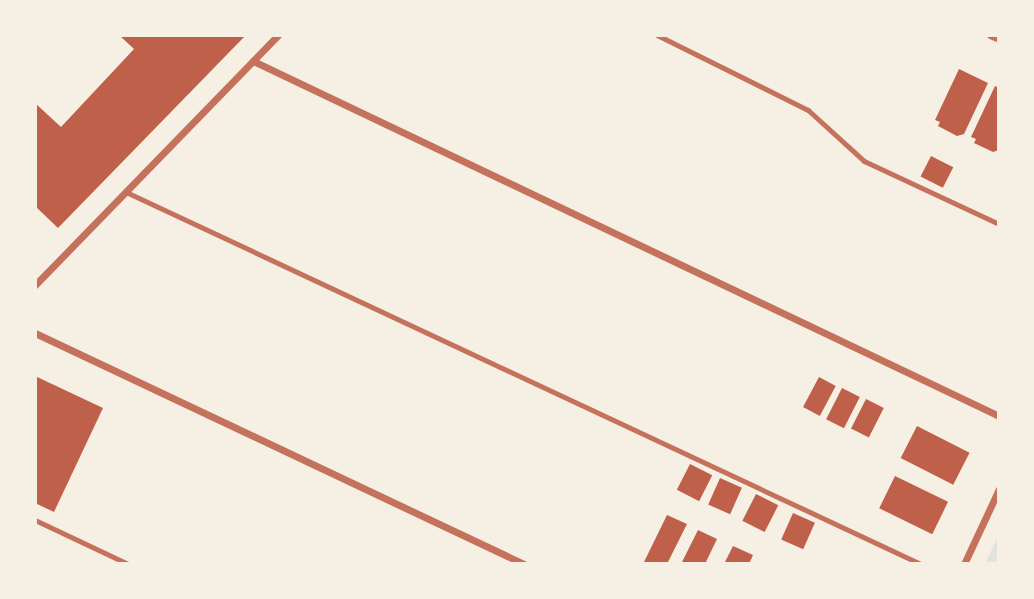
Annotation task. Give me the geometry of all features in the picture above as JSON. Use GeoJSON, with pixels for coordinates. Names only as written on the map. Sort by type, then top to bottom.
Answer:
{"type":"FeatureCollection","features":[{"type":"Feature","properties":{"kind":"street"},"geometry":{"type":"LineString","coordinates":[[35,285],[278,35]]}},
{"type":"Feature","properties":{"kind":"street"},"geometry":{"type":"LineString","coordinates":[[990,35],[999,39]]}},
{"type":"Feature","properties":{"kind":"street"},"geometry":{"type":"LineString","coordinates":[[253,61],[999,416]]}},
{"type":"Feature","properties":{"kind":"street"},"geometry":{"type":"LineString","coordinates":[[35,332],[524,564]]}},
{"type":"Feature","properties":{"kind":"street"},"geometry":{"type":"LineString","coordinates":[[964,564],[999,489]]}},
{"type":"Feature","properties":{"kind":"lane"},"geometry":{"type":"LineString","coordinates":[[657,35],[807,110],[864,161],[999,224]]}},
{"type":"Feature","properties":{"kind":"lane"},"geometry":{"type":"LineString","coordinates":[[125,192],[921,564]]}},
{"type":"Feature","properties":{"kind":"lane"},"geometry":{"type":"LineString","coordinates":[[35,520],[128,564]]}},
{"type":"Feature","properties":{"kind":"shaded area"},"geometry":{"type":"Polygon","coordinates":[[[999,534],[999,564],[985,564],[999,534]]]}},
{"type":"Feature","properties":{"kind":"building"},"geometry":{"type":"Polygon","coordinates":[[[119,35],[246,35],[58,228],[35,206],[35,103],[61,127],[134,49],[119,35]]]}},
{"type":"Feature","properties":{"kind":"building"},"geometry":{"type":"Polygon","coordinates":[[[959,69],[988,83],[964,134],[957,136],[938,126],[940,122],[935,120],[959,69]]]}},
{"type":"Feature","properties":{"kind":"building"},"geometry":{"type":"Polygon","coordinates":[[[995,86],[999,88],[999,150],[993,152],[974,143],[976,139],[971,137],[995,86]]]}},
{"type":"Feature","properties":{"kind":"building"},"geometry":{"type":"Polygon","coordinates":[[[931,156],[953,167],[943,188],[921,176],[931,156]]]}},
{"type":"Feature","properties":{"kind":"building"},"geometry":{"type":"Polygon","coordinates":[[[35,376],[103,408],[54,512],[35,503],[35,376]]]}},
{"type":"Feature","properties":{"kind":"building"},"geometry":{"type":"Polygon","coordinates":[[[819,377],[836,386],[820,416],[803,407],[819,377]]]}},
{"type":"Feature","properties":{"kind":"building"},"geometry":{"type":"Polygon","coordinates":[[[842,388],[860,397],[844,428],[826,419],[842,388]]]}},
{"type":"Feature","properties":{"kind":"building"},"geometry":{"type":"Polygon","coordinates":[[[866,399],[884,408],[869,437],[851,428],[866,399]]]}},
{"type":"Feature","properties":{"kind":"building"},"geometry":{"type":"Polygon","coordinates":[[[917,426],[970,453],[953,485],[901,458],[917,426]]]}},
{"type":"Feature","properties":{"kind":"building"},"geometry":{"type":"Polygon","coordinates":[[[690,464],[712,475],[699,501],[677,490],[690,464]]]}},
{"type":"Feature","properties":{"kind":"building"},"geometry":{"type":"Polygon","coordinates":[[[895,476],[948,502],[932,534],[879,508],[895,476]]]}},
{"type":"Feature","properties":{"kind":"building"},"geometry":{"type":"Polygon","coordinates":[[[720,478],[742,488],[730,514],[708,504],[720,478]]]}},
{"type":"Feature","properties":{"kind":"building"},"geometry":{"type":"Polygon","coordinates":[[[756,494],[778,505],[765,532],[742,521],[756,494]]]}},
{"type":"Feature","properties":{"kind":"building"},"geometry":{"type":"Polygon","coordinates":[[[793,513],[815,523],[803,549],[781,539],[793,513]]]}},
{"type":"Feature","properties":{"kind":"building"},"geometry":{"type":"Polygon","coordinates":[[[667,515],[687,524],[667,564],[643,564],[667,515]]]}},
{"type":"Feature","properties":{"kind":"building"},"geometry":{"type":"Polygon","coordinates":[[[698,530],[717,539],[705,564],[681,564],[698,530]]]}},
{"type":"Feature","properties":{"kind":"building"},"geometry":{"type":"Polygon","coordinates":[[[733,546],[753,555],[749,564],[724,564],[733,546]]]}}]}
